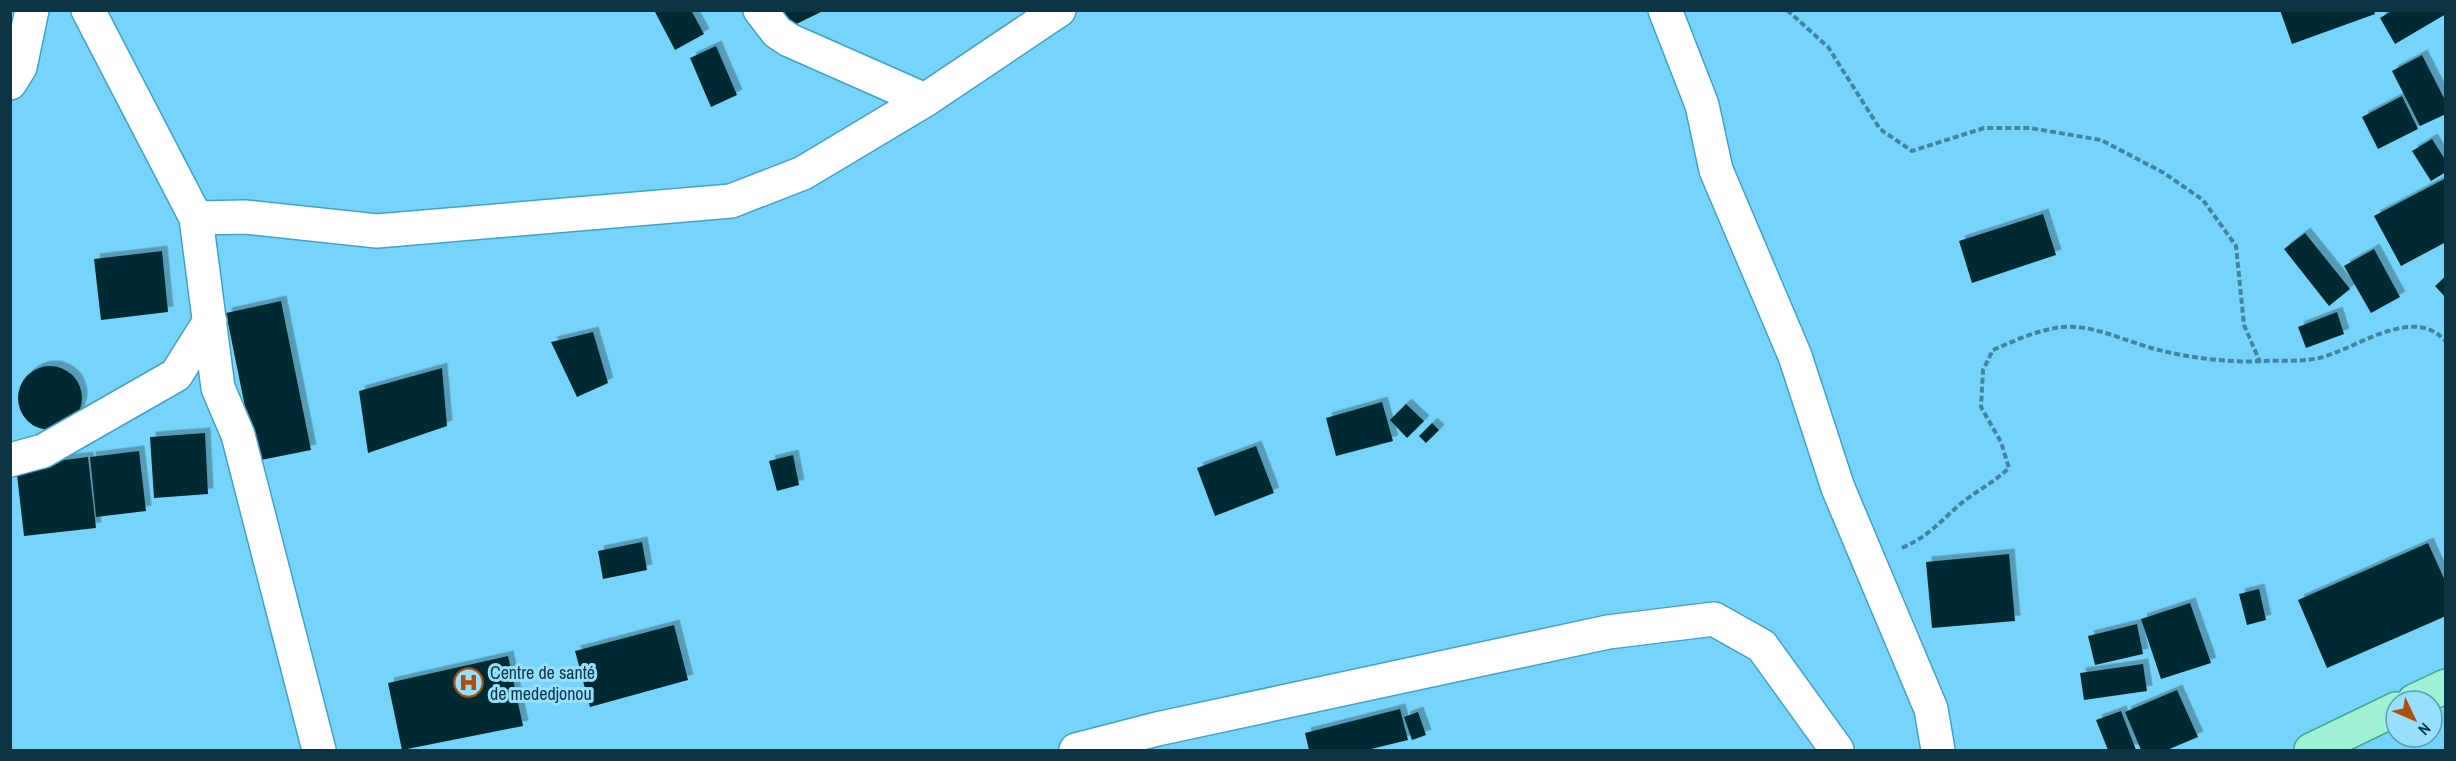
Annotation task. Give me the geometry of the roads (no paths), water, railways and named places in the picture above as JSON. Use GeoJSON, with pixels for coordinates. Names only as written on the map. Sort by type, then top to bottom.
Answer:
{"type":"FeatureCollection","features":[{"type":"Feature","properties":{"kind":"main road"},"geometry":{"type":"LineString","coordinates":[[2311,750],[2384,715]]}},
{"type":"Feature","properties":{"kind":"street"},"geometry":{"type":"LineString","coordinates":[[10,83],[20,67],[32,10]]}},
{"type":"Feature","properties":{"kind":"street"},"geometry":{"type":"LineString","coordinates":[[88,10],[196,219],[218,388],[238,435],[319,750]]}},
{"type":"Feature","properties":{"kind":"street"},"geometry":{"type":"LineString","coordinates":[[760,10],[765,19],[789,40],[925,100]]}},
{"type":"Feature","properties":{"kind":"street"},"geometry":{"type":"LineString","coordinates":[[196,219],[245,217],[377,231],[731,201],[802,173],[925,100],[1059,10]]}},
{"type":"Feature","properties":{"kind":"street"},"geometry":{"type":"LineString","coordinates":[[1665,10],[1702,105],[1716,170],[1795,356],[1838,488],[1931,709],[1938,750]]}},
{"type":"Feature","properties":{"kind":"street"},"geometry":{"type":"LineString","coordinates":[[10,460],[43,451],[176,375],[210,321]]}},
{"type":"Feature","properties":{"kind":"street"},"geometry":{"type":"LineString","coordinates":[[1076,750],[1157,729],[1608,632],[1714,620],[1762,646],[1837,750]]}},
{"type":"Feature","properties":{"kind":"place","name":"Centre de santé de mededjonou"},"geometry":{"type":"Point","coordinates":[469,683]}}]}
